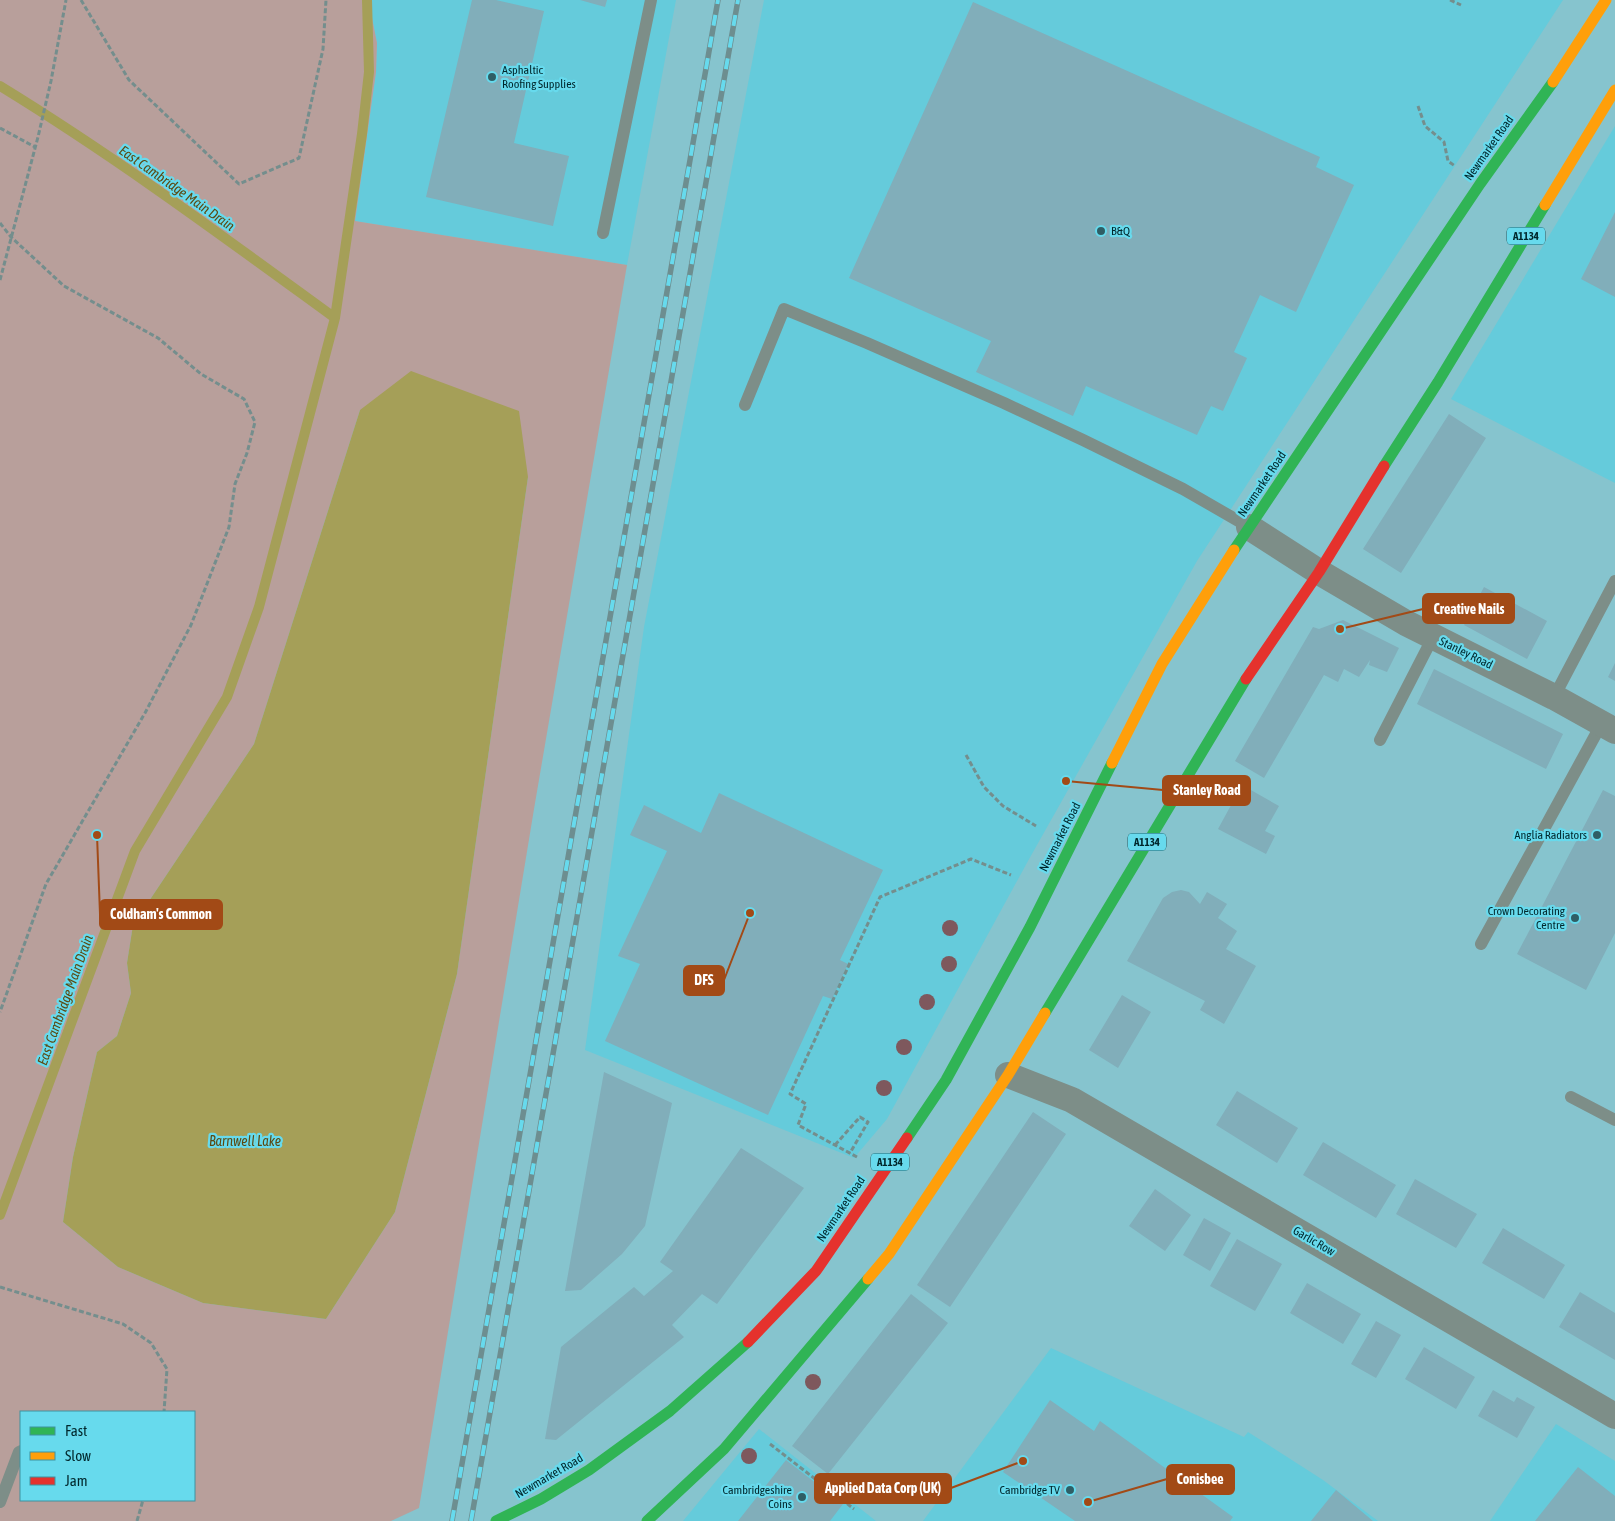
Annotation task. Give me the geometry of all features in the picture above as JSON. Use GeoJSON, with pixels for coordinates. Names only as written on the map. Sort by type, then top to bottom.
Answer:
{"type":"FeatureCollection","features":[{"type":"Feature","properties":{"kind":"main road","name":"Newmarket Road"},"geometry":{"type":"LineString","coordinates":[[496,1521],[541,1500],[589,1470],[670,1411],[745,1346],[816,1271],[946,1080],[1030,927],[1162,664],[1249,528],[1480,184],[1558,75],[1606,0]]}},
{"type":"Feature","properties":{"kind":"main road","name":"A1134"},"geometry":{"type":"LineString","coordinates":[[647,1521],[724,1449],[888,1254],[1008,1075],[1235,694],[1319,572],[1371,486],[1438,382],[1615,90]]}},
{"type":"Feature","properties":{"kind":"street","name":"Stanley Road"},"geometry":{"type":"LineString","coordinates":[[1249,528],[1406,624],[1554,697],[1608,727]]}},
{"type":"Feature","properties":{"kind":"street","name":"Garlic Row"},"geometry":{"type":"LineString","coordinates":[[1008,1075],[1072,1100],[1615,1416]]}},
{"type":"Feature","properties":{"kind":"lane"},"geometry":{"type":"LineString","coordinates":[[603,232],[651,0]]}},
{"type":"Feature","properties":{"kind":"lane"},"geometry":{"type":"LineString","coordinates":[[744,405],[784,309],[868,343],[1004,403],[1183,489],[1249,528]]}},
{"type":"Feature","properties":{"kind":"lane"},"geometry":{"type":"LineString","coordinates":[[1554,697],[1615,581]]}},
{"type":"Feature","properties":{"kind":"lane"},"geometry":{"type":"LineString","coordinates":[[1380,740],[1433,637]]}},
{"type":"Feature","properties":{"kind":"lane"},"geometry":{"type":"LineString","coordinates":[[1481,944],[1608,727]]}},
{"type":"Feature","properties":{"kind":"lane"},"geometry":{"type":"LineString","coordinates":[[1571,1097],[1615,1120]]}},
{"type":"Feature","properties":{"kind":"lane"},"geometry":{"type":"LineString","coordinates":[[0,1502],[20,1452]]}},
{"type":"Feature","properties":{"kind":"path"},"geometry":{"type":"LineString","coordinates":[[0,280],[38,137],[51,81],[66,0]]}},
{"type":"Feature","properties":{"kind":"path"},"geometry":{"type":"LineString","coordinates":[[81,0],[129,80],[239,184],[299,158],[323,49],[326,0]]}},
{"type":"Feature","properties":{"kind":"path"},"geometry":{"type":"LineString","coordinates":[[1450,0],[1461,4]]}},
{"type":"Feature","properties":{"kind":"path"},"geometry":{"type":"LineString","coordinates":[[1418,106],[1425,126],[1444,142],[1448,161],[1480,184]]}},
{"type":"Feature","properties":{"kind":"path"},"geometry":{"type":"LineString","coordinates":[[0,128],[35,147]]}},
{"type":"Feature","properties":{"kind":"path"},"geometry":{"type":"LineString","coordinates":[[0,223],[11,237],[64,286],[158,338],[201,374],[244,399],[255,422],[247,453],[235,484],[229,527],[191,625],[146,714],[46,884],[0,1012]]}},
{"type":"Feature","properties":{"kind":"path"},"geometry":{"type":"LineString","coordinates":[[966,755],[984,787],[1003,806],[1036,826]]}},
{"type":"Feature","properties":{"kind":"path"},"geometry":{"type":"LineString","coordinates":[[860,1158],[798,1125],[806,1104],[790,1094],[880,897],[971,859],[1011,875]]}},
{"type":"Feature","properties":{"kind":"path"},"geometry":{"type":"LineString","coordinates":[[835,1144],[860,1117],[868,1122],[850,1153]]}},
{"type":"Feature","properties":{"kind":"path"},"geometry":{"type":"LineString","coordinates":[[0,1287],[123,1324],[151,1343],[167,1369],[164,1411]]}},
{"type":"Feature","properties":{"kind":"path"},"geometry":{"type":"LineString","coordinates":[[762,1438],[854,1509]]}},
{"type":"Feature","properties":{"kind":"path"},"geometry":{"type":"LineString","coordinates":[[137,1521],[143,1501]]}},
{"type":"Feature","properties":{"kind":"shaded area"},"geometry":{"type":"Polygon","coordinates":[[[0,0],[372,0],[371,13],[377,43],[376,72],[355,221],[627,265],[534,809],[419,1508],[391,1521],[0,1521],[0,0]],[[360,410],[254,744],[133,925],[127,963],[131,993],[117,1036],[97,1052],[73,1157],[63,1222],[118,1267],[203,1303],[326,1319],[395,1212],[457,974],[528,477],[360,410]]]}},
{"type":"Feature","properties":{"kind":"shaded area"},"geometry":{"type":"Polygon","coordinates":[[[372,0],[676,0],[627,265],[355,221],[376,72],[377,43],[371,13],[372,0]]]}},
{"type":"Feature","properties":{"kind":"shaded area"},"geometry":{"type":"Polygon","coordinates":[[[764,0],[1563,0],[1197,561],[1028,861],[887,1119],[854,1158],[585,1050],[644,627],[764,0]]]}},
{"type":"Feature","properties":{"kind":"shaded area"},"geometry":{"type":"Polygon","coordinates":[[[1615,126],[1615,483],[1451,399],[1615,126]]]}},
{"type":"Feature","properties":{"kind":"shaded area"},"geometry":{"type":"Polygon","coordinates":[[[1051,1348],[1244,1437],[1248,1432],[1323,1480],[1378,1521],[923,1521],[1051,1348]]]}},
{"type":"Feature","properties":{"kind":"shaded area"},"geometry":{"type":"Polygon","coordinates":[[[1556,1424],[1615,1461],[1615,1521],[1490,1521],[1556,1424]]]}},
{"type":"Feature","properties":{"kind":"shaded area"},"geometry":{"type":"Polygon","coordinates":[[[759,1429],[876,1521],[683,1521],[759,1429]]]}},
{"type":"Feature","properties":{"kind":"water","name":"Barnwell Lake"},"geometry":{"type":"Polygon","coordinates":[[[411,371],[519,411],[528,477],[457,974],[395,1212],[326,1319],[203,1303],[118,1267],[63,1222],[73,1157],[97,1052],[117,1036],[131,993],[127,963],[133,925],[254,744],[360,410],[411,371]]]}},
{"type":"Feature","properties":{"kind":"building","name":"Asphaltic Roofing Supplies"},"geometry":{"type":"Polygon","coordinates":[[[472,0],[496,0],[544,11],[514,143],[569,156],[553,226],[426,197],[472,0]]]}},
{"type":"Feature","properties":{"kind":"building"},"geometry":{"type":"Polygon","coordinates":[[[580,0],[607,0],[605,7],[580,0]]]}},
{"type":"Feature","properties":{"kind":"building","name":"B&Q"},"geometry":{"type":"Polygon","coordinates":[[[973,2],[1320,157],[1316,167],[1354,185],[1296,312],[1260,295],[1234,352],[1247,358],[1223,411],[1211,406],[1197,435],[1086,386],[1073,416],[976,372],[991,341],[849,278],[973,2]]]}},
{"type":"Feature","properties":{"kind":"building"},"geometry":{"type":"Polygon","coordinates":[[[1615,212],[1615,297],[1581,279],[1615,212]]]}},
{"type":"Feature","properties":{"kind":"building"},"geometry":{"type":"Polygon","coordinates":[[[1449,414],[1486,438],[1401,573],[1363,549],[1449,414]]]}},
{"type":"Feature","properties":{"kind":"building"},"geometry":{"type":"Polygon","coordinates":[[[1484,587],[1547,621],[1527,659],[1464,625],[1484,587]]]}},
{"type":"Feature","properties":{"kind":"building"},"geometry":{"type":"Polygon","coordinates":[[[1343,620],[1399,648],[1387,672],[1369,665],[1370,660],[1359,677],[1344,669],[1338,682],[1324,675],[1264,778],[1235,761],[1313,627],[1319,629],[1343,620]]]}},
{"type":"Feature","properties":{"kind":"building"},"geometry":{"type":"Polygon","coordinates":[[[1615,663],[1615,681],[1608,677],[1615,663]]]}},
{"type":"Feature","properties":{"kind":"building"},"geometry":{"type":"Polygon","coordinates":[[[1434,669],[1563,734],[1546,769],[1417,704],[1434,669]]]}},
{"type":"Feature","properties":{"kind":"building"},"geometry":{"type":"Polygon","coordinates":[[[1242,785],[1279,806],[1265,831],[1275,836],[1266,854],[1218,829],[1242,785]]]}},
{"type":"Feature","properties":{"kind":"building","name":"Crown Decorating Centre"},"geometry":{"type":"Polygon","coordinates":[[[1603,790],[1615,796],[1615,933],[1586,990],[1517,954],[1603,790]]]}},
{"type":"Feature","properties":{"kind":"building"},"geometry":{"type":"Polygon","coordinates":[[[719,793],[883,870],[840,960],[848,964],[832,999],[823,996],[768,1115],[605,1041],[640,964],[618,956],[667,851],[630,835],[644,805],[701,833],[719,793]]]}},
{"type":"Feature","properties":{"kind":"building"},"geometry":{"type":"Polygon","coordinates":[[[1181,890],[1189,892],[1200,904],[1207,892],[1227,904],[1218,918],[1237,931],[1226,949],[1256,966],[1224,1024],[1200,1010],[1205,1001],[1127,961],[1163,898],[1172,892],[1181,890]]]}},
{"type":"Feature","properties":{"kind":"building"},"geometry":{"type":"Polygon","coordinates":[[[1122,995],[1151,1012],[1118,1068],[1089,1050],[1122,995]]]}},
{"type":"Feature","properties":{"kind":"building"},"geometry":{"type":"Polygon","coordinates":[[[604,1072],[672,1103],[645,1226],[622,1254],[581,1290],[565,1291],[604,1072]]]}},
{"type":"Feature","properties":{"kind":"building"},"geometry":{"type":"Polygon","coordinates":[[[1237,1091],[1298,1128],[1277,1163],[1216,1125],[1237,1091]]]}},
{"type":"Feature","properties":{"kind":"building"},"geometry":{"type":"Polygon","coordinates":[[[1033,1112],[1066,1134],[950,1307],[917,1285],[1033,1112]]]}},
{"type":"Feature","properties":{"kind":"building"},"geometry":{"type":"Polygon","coordinates":[[[1323,1142],[1396,1185],[1376,1218],[1303,1175],[1323,1142]]]}},
{"type":"Feature","properties":{"kind":"building"},"geometry":{"type":"Polygon","coordinates":[[[741,1148],[804,1188],[717,1304],[702,1294],[672,1325],[684,1337],[556,1440],[545,1439],[561,1347],[634,1287],[644,1296],[673,1271],[660,1262],[741,1148]]]}},
{"type":"Feature","properties":{"kind":"building"},"geometry":{"type":"Polygon","coordinates":[[[1415,1179],[1477,1214],[1456,1248],[1396,1214],[1415,1179]]]}},
{"type":"Feature","properties":{"kind":"building"},"geometry":{"type":"Polygon","coordinates":[[[1155,1189],[1191,1215],[1165,1251],[1129,1226],[1155,1189]]]}},
{"type":"Feature","properties":{"kind":"building"},"geometry":{"type":"Polygon","coordinates":[[[1204,1218],[1231,1233],[1210,1271],[1183,1255],[1204,1218]]]}},
{"type":"Feature","properties":{"kind":"building"},"geometry":{"type":"Polygon","coordinates":[[[1503,1228],[1565,1265],[1544,1299],[1482,1263],[1503,1228]]]}},
{"type":"Feature","properties":{"kind":"building"},"geometry":{"type":"Polygon","coordinates":[[[1237,1239],[1282,1264],[1255,1311],[1210,1286],[1237,1239]]]}},
{"type":"Feature","properties":{"kind":"building"},"geometry":{"type":"Polygon","coordinates":[[[1307,1283],[1361,1314],[1343,1344],[1290,1313],[1307,1283]]]}},
{"type":"Feature","properties":{"kind":"building"},"geometry":{"type":"Polygon","coordinates":[[[1580,1292],[1615,1313],[1615,1360],[1559,1327],[1580,1292]]]}},
{"type":"Feature","properties":{"kind":"building"},"geometry":{"type":"Polygon","coordinates":[[[911,1294],[948,1323],[828,1474],[792,1446],[911,1294]]]}},
{"type":"Feature","properties":{"kind":"building"},"geometry":{"type":"Polygon","coordinates":[[[1376,1321],[1401,1335],[1376,1378],[1351,1364],[1376,1321]]]}},
{"type":"Feature","properties":{"kind":"building"},"geometry":{"type":"Polygon","coordinates":[[[1424,1347],[1475,1377],[1456,1409],[1405,1379],[1424,1347]]]}},
{"type":"Feature","properties":{"kind":"building"},"geometry":{"type":"Polygon","coordinates":[[[1493,1390],[1514,1402],[1517,1397],[1535,1407],[1517,1438],[1478,1416],[1493,1390]]]}},
{"type":"Feature","properties":{"kind":"building"},"geometry":{"type":"Polygon","coordinates":[[[1050,1400],[1094,1431],[1100,1421],[1233,1517],[1230,1521],[1075,1521],[1003,1472],[1050,1400]]]}},
{"type":"Feature","properties":{"kind":"building"},"geometry":{"type":"Polygon","coordinates":[[[786,1460],[843,1504],[830,1521],[738,1521],[786,1460]]]}},
{"type":"Feature","properties":{"kind":"building"},"geometry":{"type":"Polygon","coordinates":[[[1578,1467],[1615,1496],[1615,1521],[1535,1521],[1578,1467]]]}},
{"type":"Feature","properties":{"kind":"building"},"geometry":{"type":"Polygon","coordinates":[[[1336,1490],[1373,1521],[1311,1521],[1336,1490]]]}},
{"type":"Feature","properties":{"kind":"waterway"},"geometry":{"type":"LineString","coordinates":[[0,1215],[135,851],[227,697],[259,607],[335,318],[362,134],[369,72],[367,0]]}},
{"type":"Feature","properties":{"kind":"waterway","name":"East Cambridge Main Drain"},"geometry":{"type":"LineString","coordinates":[[0,86],[128,170],[335,318]]}},
{"type":"Feature","properties":{"kind":"railway"},"geometry":{"type":"LineString","coordinates":[[452,1521],[718,0]]}},
{"type":"Feature","properties":{"kind":"railway"},"geometry":{"type":"LineString","coordinates":[[471,1521],[738,0]]}},
{"type":"Feature","properties":{"kind":"traffic: fast"},"geometry":{"type":"LineString","coordinates":[[1234,550],[1480,184],[1553,82]]}},
{"type":"Feature","properties":{"kind":"traffic: fast"},"geometry":{"type":"LineString","coordinates":[[1384,466],[1438,382],[1545,205]]}},
{"type":"Feature","properties":{"kind":"traffic: fast"},"geometry":{"type":"LineString","coordinates":[[1045,1013],[1246,679]]}},
{"type":"Feature","properties":{"kind":"traffic: fast"},"geometry":{"type":"LineString","coordinates":[[907,1138],[946,1080],[1030,927],[1112,763]]}},
{"type":"Feature","properties":{"kind":"traffic: fast"},"geometry":{"type":"LineString","coordinates":[[647,1521],[724,1449],[868,1279]]}},
{"type":"Feature","properties":{"kind":"traffic: fast"},"geometry":{"type":"LineString","coordinates":[[496,1521],[541,1499],[589,1470],[670,1411],[748,1342]]}},
{"type":"Feature","properties":{"kind":"traffic: slow"},"geometry":{"type":"LineString","coordinates":[[1553,82],[1606,0]]}},
{"type":"Feature","properties":{"kind":"traffic: slow"},"geometry":{"type":"LineString","coordinates":[[1545,205],[1615,90]]}},
{"type":"Feature","properties":{"kind":"traffic: slow"},"geometry":{"type":"LineString","coordinates":[[1112,763],[1162,664],[1234,550]]}},
{"type":"Feature","properties":{"kind":"traffic: slow"},"geometry":{"type":"LineString","coordinates":[[868,1279],[889,1254],[1008,1075],[1045,1013]]}},
{"type":"Feature","properties":{"kind":"traffic: jam"},"geometry":{"type":"LineString","coordinates":[[1246,679],[1319,572],[1384,466]]}},
{"type":"Feature","properties":{"kind":"traffic: jam"},"geometry":{"type":"LineString","coordinates":[[748,1342],[816,1271],[907,1138]]}},
{"type":"Feature","properties":{"kind":"place","name":"Asphaltic Roofing Supplies"},"geometry":{"type":"Point","coordinates":[492,77]}},
{"type":"Feature","properties":{"kind":"place","name":"B&Q"},"geometry":{"type":"Point","coordinates":[1101,231]}},
{"type":"Feature","properties":{"kind":"place","name":"Creative Nails"},"geometry":{"type":"Point","coordinates":[1340,629]}},
{"type":"Feature","properties":{"kind":"place","name":"Stanley Road"},"geometry":{"type":"Point","coordinates":[1066,781]}},
{"type":"Feature","properties":{"kind":"place","name":"Coldham's Common"},"geometry":{"type":"Point","coordinates":[97,835]}},
{"type":"Feature","properties":{"kind":"place","name":"Anglia Radiators"},"geometry":{"type":"Point","coordinates":[1597,835]}},
{"type":"Feature","properties":{"kind":"place","name":"DFS"},"geometry":{"type":"Point","coordinates":[750,913]}},
{"type":"Feature","properties":{"kind":"place","name":"Crown Decorating Centre"},"geometry":{"type":"Point","coordinates":[1575,918]}},
{"type":"Feature","properties":{"kind":"place","name":"Applied Data Corp (UK)"},"geometry":{"type":"Point","coordinates":[1023,1461]}},
{"type":"Feature","properties":{"kind":"place","name":"Cambridge TV"},"geometry":{"type":"Point","coordinates":[1070,1490]}},
{"type":"Feature","properties":{"kind":"place","name":"Cambridgeshire Coins"},"geometry":{"type":"Point","coordinates":[802,1497]}},
{"type":"Feature","properties":{"kind":"place","name":"Conisbee"},"geometry":{"type":"Point","coordinates":[1088,1502]}}]}
